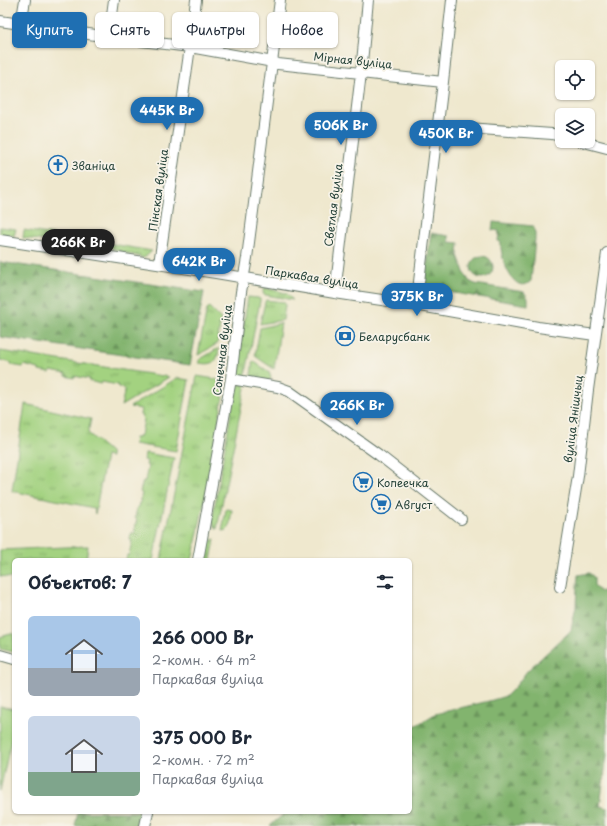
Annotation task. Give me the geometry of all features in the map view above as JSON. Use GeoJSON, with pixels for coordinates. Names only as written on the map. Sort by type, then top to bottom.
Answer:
{"type":"FeatureCollection","features":[{"type":"Feature","properties":{"kind":"street"},"geometry":{"type":"LineString","coordinates":[[23,12],[25,0]]}},
{"type":"Feature","properties":{"kind":"street"},"geometry":{"type":"LineString","coordinates":[[112,12],[114,0]]}},
{"type":"Feature","properties":{"kind":"street","name":"Пінская вуліца"},"geometry":{"type":"LineString","coordinates":[[194,12],[196,0]]}},
{"type":"Feature","properties":{"kind":"street","name":"Сонечная вуліца"},"geometry":{"type":"LineString","coordinates":[[198,558],[231,379],[280,0]]}},
{"type":"Feature","properties":{"kind":"street","name":"Светлая вуліца"},"geometry":{"type":"LineString","coordinates":[[335,293],[368,0]]}},
{"type":"Feature","properties":{"kind":"street"},"geometry":{"type":"LineString","coordinates":[[415,305],[419,282],[452,0]]}},
{"type":"Feature","properties":{"kind":"street","name":"Мірная вуліца"},"geometry":{"type":"LineString","coordinates":[[0,21],[12,23]]}},
{"type":"Feature","properties":{"kind":"street","name":"Пінская вуліца"},"geometry":{"type":"LineString","coordinates":[[159,264],[190,48]]}},
{"type":"Feature","properties":{"kind":"street","name":"Мірная вуліца"},"geometry":{"type":"LineString","coordinates":[[200,48],[278,64],[443,82]]}},
{"type":"Feature","properties":{"kind":"street"},"geometry":{"type":"LineString","coordinates":[[467,128],[555,135]]}},
{"type":"Feature","properties":{"kind":"street"},"geometry":{"type":"LineString","coordinates":[[595,145],[607,148]]}},
{"type":"Feature","properties":{"kind":"street","name":"Паркавая вуліца"},"geometry":{"type":"LineString","coordinates":[[0,240],[415,305],[596,336]]}},
{"type":"Feature","properties":{"kind":"street","name":"вуліца Янішчыц"},"geometry":{"type":"LineString","coordinates":[[560,587],[578,476],[607,252]]}},
{"type":"Feature","properties":{"kind":"street"},"geometry":{"type":"LineString","coordinates":[[231,379],[289,390],[379,455],[461,519]]}},
{"type":"Feature","properties":{"kind":"street"},"geometry":{"type":"LineString","coordinates":[[0,656],[12,659]]}},
{"type":"Feature","properties":{"kind":"street"},"geometry":{"type":"LineString","coordinates":[[145,826],[148,814]]}},
{"type":"Feature","properties":{"kind":"green space"},"geometry":{"type":"Polygon","coordinates":[[[493,222],[533,226],[535,239],[531,281],[524,285],[518,284],[508,272],[502,256],[501,242],[498,241],[499,231],[492,230],[493,222]]]}},
{"type":"Feature","properties":{"kind":"green space"},"geometry":{"type":"Polygon","coordinates":[[[0,227],[16,229],[14,236],[0,234],[0,227]]]}},
{"type":"Feature","properties":{"kind":"green space"},"geometry":{"type":"Polygon","coordinates":[[[24,230],[77,239],[79,241],[54,242],[23,238],[24,230]]]}},
{"type":"Feature","properties":{"kind":"green space"},"geometry":{"type":"Polygon","coordinates":[[[431,233],[449,236],[449,242],[459,243],[458,255],[469,281],[475,284],[524,292],[528,298],[528,305],[424,288],[431,233]]]}},
{"type":"Feature","properties":{"kind":"green space"},"geometry":{"type":"Polygon","coordinates":[[[106,243],[152,251],[144,258],[104,245],[106,243]]]}},
{"type":"Feature","properties":{"kind":"green space"},"geometry":{"type":"Polygon","coordinates":[[[482,256],[490,259],[493,267],[490,275],[482,278],[474,275],[471,267],[474,259],[482,256]]]}},
{"type":"Feature","properties":{"kind":"green space"},"geometry":{"type":"Polygon","coordinates":[[[0,262],[204,292],[190,365],[0,337],[0,262]]]}},
{"type":"Feature","properties":{"kind":"green space"},"geometry":{"type":"Polygon","coordinates":[[[264,288],[286,293],[293,300],[264,295],[264,288]]]}},
{"type":"Feature","properties":{"kind":"green space"},"geometry":{"type":"Polygon","coordinates":[[[248,297],[258,298],[260,301],[245,378],[242,378],[237,368],[248,297]]]}},
{"type":"Feature","properties":{"kind":"green space"},"geometry":{"type":"Polygon","coordinates":[[[266,300],[284,302],[283,320],[260,324],[266,300]]]}},
{"type":"Feature","properties":{"kind":"green space"},"geometry":{"type":"Polygon","coordinates":[[[209,307],[221,319],[217,344],[198,355],[207,309],[209,307]]]}},
{"type":"Feature","properties":{"kind":"green space"},"geometry":{"type":"Polygon","coordinates":[[[281,323],[274,369],[255,356],[260,328],[281,323]]]}},
{"type":"Feature","properties":{"kind":"green space"},"geometry":{"type":"Polygon","coordinates":[[[219,349],[215,361],[207,364],[199,363],[199,360],[219,349]]]}},
{"type":"Feature","properties":{"kind":"green space"},"geometry":{"type":"Polygon","coordinates":[[[0,351],[169,377],[121,406],[125,389],[118,387],[118,385],[102,382],[101,384],[89,381],[90,379],[74,376],[74,378],[66,376],[66,374],[51,371],[50,373],[39,371],[39,369],[24,365],[23,367],[11,365],[12,363],[0,360],[0,351]]]}},
{"type":"Feature","properties":{"kind":"green space"},"geometry":{"type":"Polygon","coordinates":[[[253,361],[269,372],[271,378],[269,381],[253,378],[251,375],[253,361]]]}},
{"type":"Feature","properties":{"kind":"green space"},"geometry":{"type":"Polygon","coordinates":[[[197,376],[215,379],[222,382],[224,391],[208,484],[192,558],[161,558],[197,376]]]}},
{"type":"Feature","properties":{"kind":"green space"},"geometry":{"type":"Polygon","coordinates":[[[177,378],[189,380],[176,451],[134,444],[135,438],[138,438],[139,435],[141,435],[144,420],[142,419],[143,416],[140,415],[141,409],[130,407],[177,378]]]}},
{"type":"Feature","properties":{"kind":"green space"},"geometry":{"type":"Polygon","coordinates":[[[246,383],[217,529],[212,521],[235,390],[240,384],[246,383]]]}},
{"type":"Feature","properties":{"kind":"green space"},"geometry":{"type":"Polygon","coordinates":[[[25,404],[91,419],[88,433],[110,452],[111,457],[106,456],[95,514],[94,508],[12,491],[25,404]]]}},
{"type":"Feature","properties":{"kind":"green space"},"geometry":{"type":"Polygon","coordinates":[[[145,453],[174,458],[153,558],[126,558],[127,555],[129,555],[132,541],[130,540],[131,533],[134,533],[137,519],[135,518],[137,507],[139,507],[142,493],[140,492],[143,481],[145,481],[148,466],[146,465],[147,461],[144,460],[145,453]]]}},
{"type":"Feature","properties":{"kind":"green space"},"geometry":{"type":"Polygon","coordinates":[[[226,509],[232,510],[229,528],[222,531],[226,509]]]}},
{"type":"Feature","properties":{"kind":"green space"},"geometry":{"type":"Polygon","coordinates":[[[215,539],[211,558],[204,558],[208,544],[215,539]]]}},
{"type":"Feature","properties":{"kind":"green space"},"geometry":{"type":"Polygon","coordinates":[[[88,546],[86,558],[12,558],[12,578],[0,576],[0,550],[88,546]]]}},
{"type":"Feature","properties":{"kind":"green space"},"geometry":{"type":"Polygon","coordinates":[[[589,573],[594,577],[594,585],[600,592],[607,589],[607,754],[600,806],[607,808],[607,826],[270,826],[284,814],[412,814],[412,728],[435,714],[506,696],[527,671],[571,630],[576,607],[578,575],[589,573]]]}},
{"type":"Feature","properties":{"kind":"green space"},"geometry":{"type":"Polygon","coordinates":[[[12,634],[12,652],[0,649],[0,637],[12,634]]]}},
{"type":"Feature","properties":{"kind":"green space"},"geometry":{"type":"Polygon","coordinates":[[[0,706],[12,709],[12,736],[0,791],[0,706]]]}},
{"type":"Feature","properties":{"kind":"green space"},"geometry":{"type":"Polygon","coordinates":[[[78,814],[140,814],[137,826],[75,826],[78,814]]]}},
{"type":"Feature","properties":{"kind":"place","name":"Званіца"},"geometry":{"type":"Point","coordinates":[58,165]}},
{"type":"Feature","properties":{"kind":"place","name":"Беларусбанк"},"geometry":{"type":"Point","coordinates":[345,336]}},
{"type":"Feature","properties":{"kind":"place","name":"Копеечка"},"geometry":{"type":"Point","coordinates":[363,482]}},
{"type":"Feature","properties":{"kind":"place","name":"Август"},"geometry":{"type":"Point","coordinates":[381,504]}}]}
